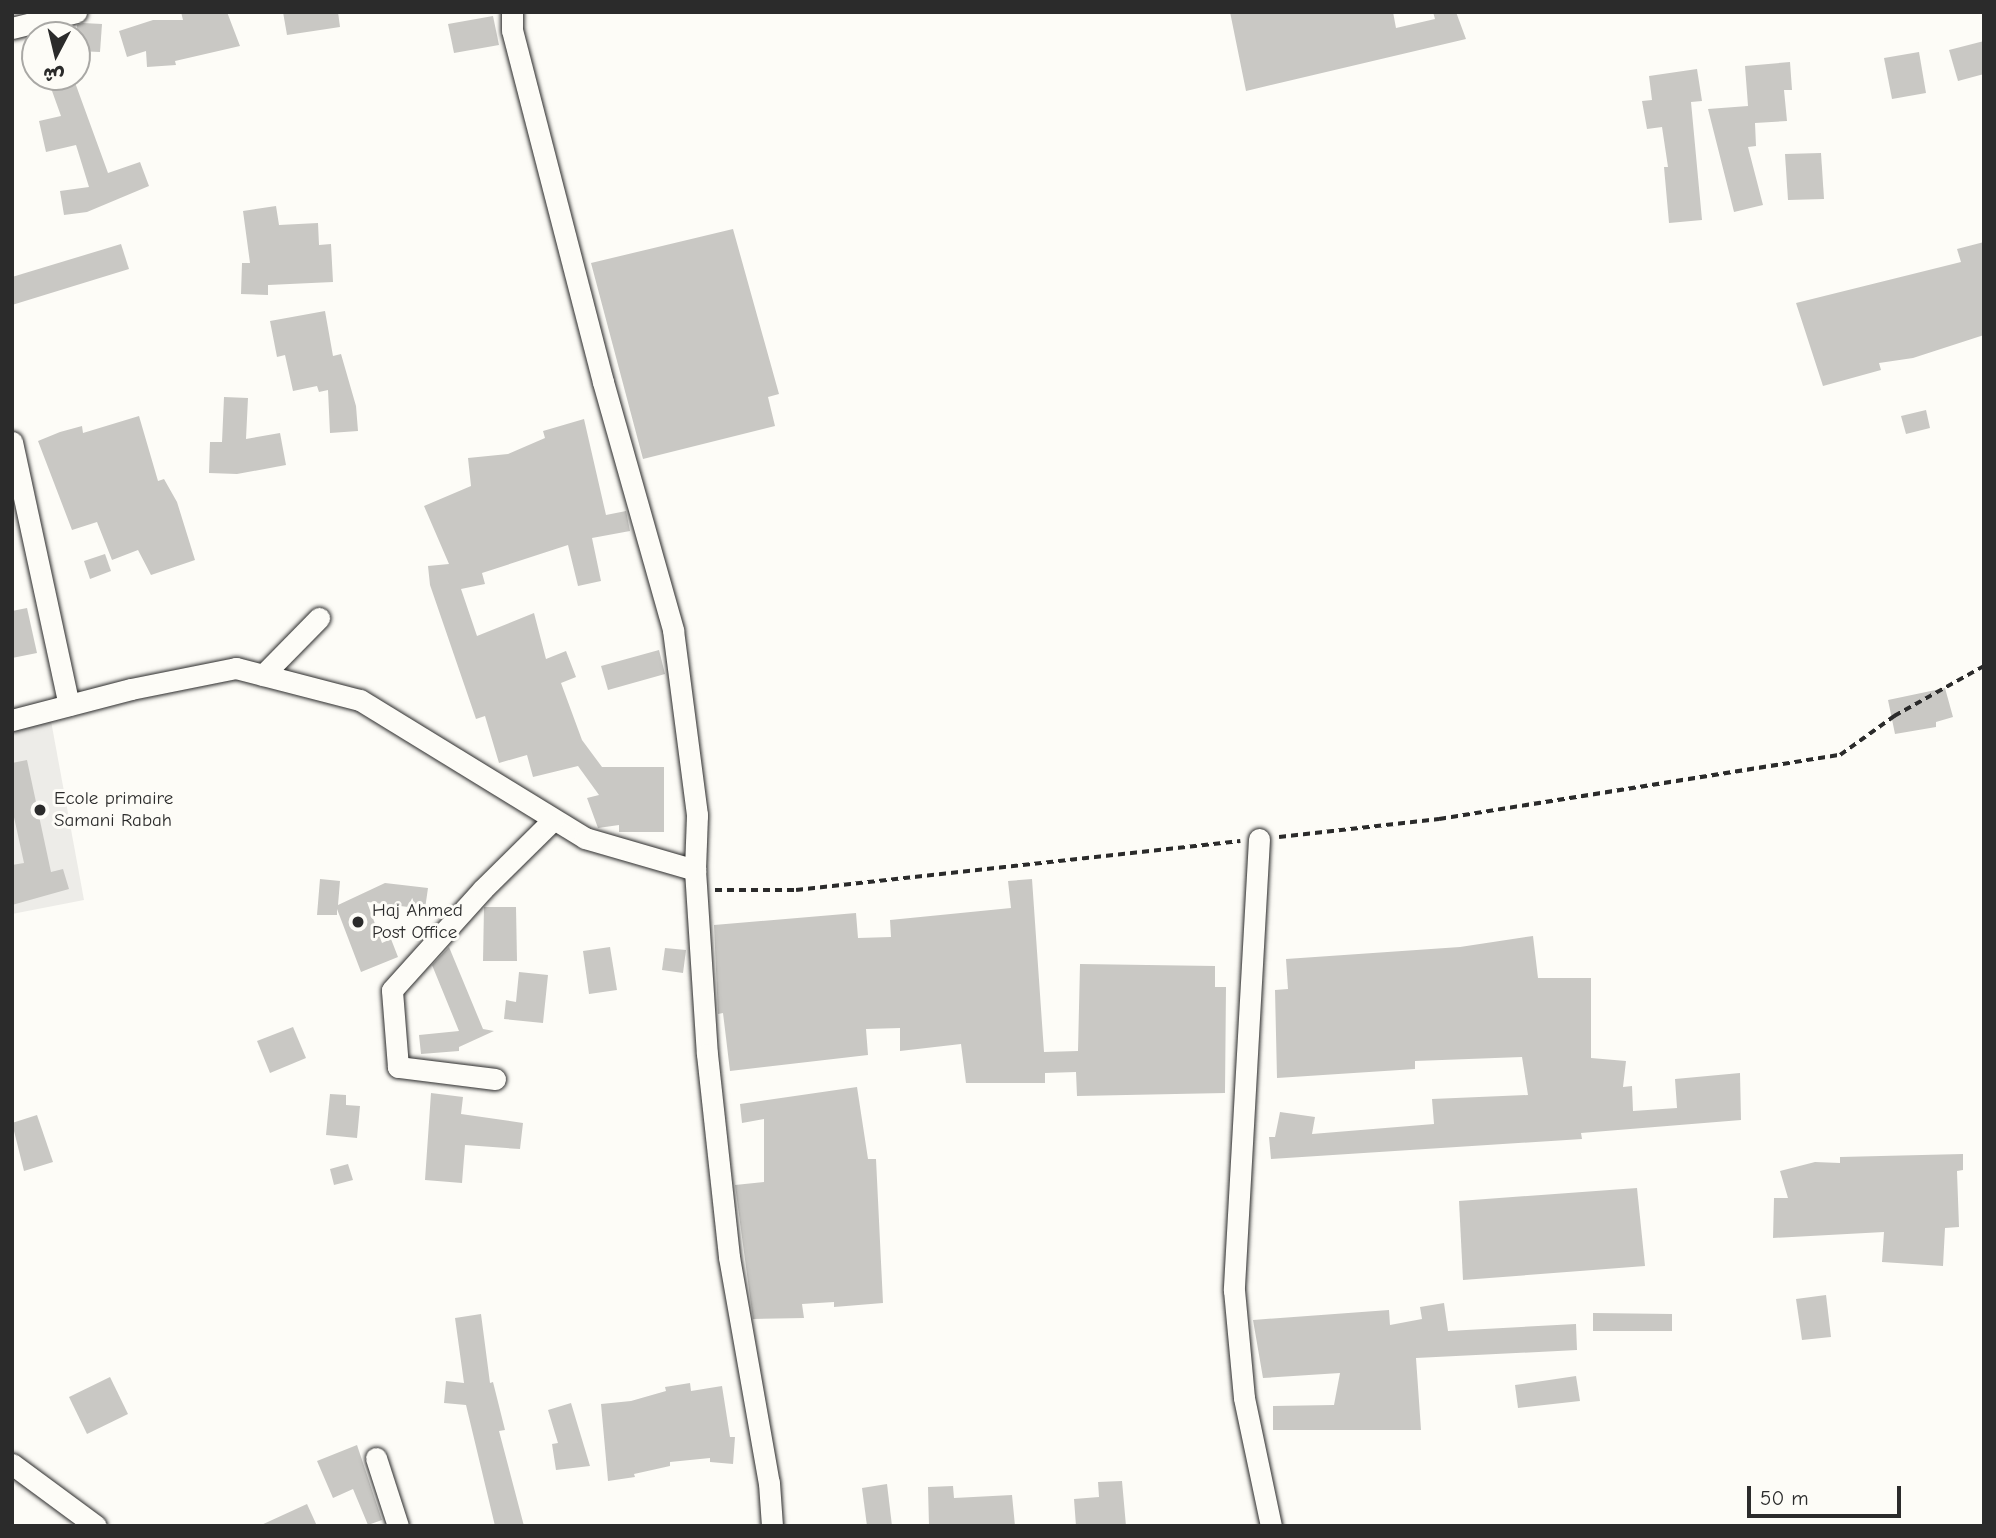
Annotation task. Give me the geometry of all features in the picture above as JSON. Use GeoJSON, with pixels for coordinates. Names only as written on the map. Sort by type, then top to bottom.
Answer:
{"type":"FeatureCollection","features":[{"type":"Feature","properties":{"kind":"street"},"geometry":{"type":"LineString","coordinates":[[12,28],[76,12]]}},
{"type":"Feature","properties":{"kind":"street"},"geometry":{"type":"LineString","coordinates":[[512,12],[512,30],[603,383],[673,630],[697,815],[696,880],[707,1054],[729,1257],[769,1483],[772,1526]]}},
{"type":"Feature","properties":{"kind":"street"},"geometry":{"type":"LineString","coordinates":[[12,442],[69,705]]}},
{"type":"Feature","properties":{"kind":"street"},"geometry":{"type":"LineString","coordinates":[[263,676],[319,618]]}},
{"type":"Feature","properties":{"kind":"street"},"geometry":{"type":"LineString","coordinates":[[12,720],[236,668],[360,701],[585,838],[696,880]]}},
{"type":"Feature","properties":{"kind":"street"},"geometry":{"type":"LineString","coordinates":[[495,1079],[398,1067],[392,989],[553,820]]}},
{"type":"Feature","properties":{"kind":"street"},"geometry":{"type":"LineString","coordinates":[[1259,839],[1234,1290],[1244,1398],[1271,1526]]}},
{"type":"Feature","properties":{"kind":"street"},"geometry":{"type":"LineString","coordinates":[[376,1458],[398,1526]]}},
{"type":"Feature","properties":{"kind":"street"},"geometry":{"type":"LineString","coordinates":[[12,1464],[96,1526]]}},
{"type":"Feature","properties":{"kind":"path"},"geometry":{"type":"LineString","coordinates":[[696,880],[796,890],[1438,819],[1840,755],[1894,716],[1984,666]]}},
{"type":"Feature","properties":{"kind":"shaded area","name":"Ecole primaire Samani Rabah"},"geometry":{"type":"Polygon","coordinates":[[[49,710],[84,900],[12,914],[12,720],[49,710]]]}},
{"type":"Feature","properties":{"kind":"building"},"geometry":{"type":"Polygon","coordinates":[[[181,12],[227,12],[240,46],[175,61],[176,65],[147,67],[146,51],[127,57],[119,31],[153,20],[183,20],[181,12]]]}},
{"type":"Feature","properties":{"kind":"building"},"geometry":{"type":"Polygon","coordinates":[[[283,12],[338,12],[340,27],[287,35],[283,12]]]}},
{"type":"Feature","properties":{"kind":"building"},"geometry":{"type":"Polygon","coordinates":[[[1230,12],[1393,12],[1396,28],[1435,19],[1433,12],[1456,12],[1466,39],[1246,91],[1230,12]]]}},
{"type":"Feature","properties":{"kind":"building"},"geometry":{"type":"Polygon","coordinates":[[[493,16],[499,45],[454,53],[448,24],[493,16]]]}},
{"type":"Feature","properties":{"kind":"building"},"geometry":{"type":"Polygon","coordinates":[[[91,23],[102,24],[100,52],[91,52],[91,23]]]}},
{"type":"Feature","properties":{"kind":"building"},"geometry":{"type":"Polygon","coordinates":[[[1984,41],[1984,74],[1958,81],[1949,50],[1984,41]]]}},
{"type":"Feature","properties":{"kind":"building"},"geometry":{"type":"Polygon","coordinates":[[[1919,52],[1926,93],[1892,99],[1884,58],[1919,52]]]}},
{"type":"Feature","properties":{"kind":"building"},"geometry":{"type":"Polygon","coordinates":[[[1790,62],[1792,90],[1784,90],[1787,121],[1755,123],[1756,146],[1748,147],[1763,205],[1734,212],[1708,109],[1748,106],[1745,66],[1790,62]]]}},
{"type":"Feature","properties":{"kind":"building"},"geometry":{"type":"Polygon","coordinates":[[[1697,69],[1702,101],[1691,102],[1702,220],[1669,223],[1664,167],[1668,167],[1662,127],[1647,129],[1642,101],[1652,100],[1649,76],[1697,69]]]}},
{"type":"Feature","properties":{"kind":"building"},"geometry":{"type":"Polygon","coordinates":[[[52,91],[78,91],[108,173],[140,162],[149,186],[87,212],[64,215],[60,191],[89,187],[76,145],[46,152],[39,121],[61,116],[52,91]]]}},
{"type":"Feature","properties":{"kind":"building"},"geometry":{"type":"Polygon","coordinates":[[[1821,153],[1824,199],[1788,200],[1785,154],[1821,153]]]}},
{"type":"Feature","properties":{"kind":"building"},"geometry":{"type":"Polygon","coordinates":[[[276,206],[279,225],[318,223],[319,245],[331,244],[333,282],[268,285],[268,295],[241,294],[242,263],[250,263],[243,211],[276,206]]]}},
{"type":"Feature","properties":{"kind":"building"},"geometry":{"type":"Polygon","coordinates":[[[733,229],[779,394],[768,397],[775,426],[643,459],[591,263],[733,229]]]}},
{"type":"Feature","properties":{"kind":"building"},"geometry":{"type":"Polygon","coordinates":[[[1984,242],[1984,335],[1913,358],[1879,363],[1881,370],[1823,386],[1796,303],[1961,262],[1957,249],[1984,242]]]}},
{"type":"Feature","properties":{"kind":"building"},"geometry":{"type":"Polygon","coordinates":[[[121,244],[129,269],[12,305],[12,277],[121,244]]]}},
{"type":"Feature","properties":{"kind":"building"},"geometry":{"type":"Polygon","coordinates":[[[325,311],[333,356],[341,354],[356,406],[358,431],[330,433],[328,390],[319,392],[317,386],[293,391],[285,355],[277,357],[270,321],[325,311]]]}},
{"type":"Feature","properties":{"kind":"building"},"geometry":{"type":"Polygon","coordinates":[[[224,397],[248,398],[246,439],[280,433],[286,465],[237,474],[209,473],[210,442],[222,442],[224,397]]]}},
{"type":"Feature","properties":{"kind":"building"},"geometry":{"type":"Polygon","coordinates":[[[1926,410],[1930,428],[1906,434],[1901,416],[1926,410]]]}},
{"type":"Feature","properties":{"kind":"building"},"geometry":{"type":"Polygon","coordinates":[[[139,416],[158,481],[164,479],[177,502],[195,560],[151,575],[138,550],[112,560],[97,522],[72,530],[38,441],[82,426],[83,433],[139,416]]]}},
{"type":"Feature","properties":{"kind":"building"},"geometry":{"type":"Polygon","coordinates":[[[584,419],[606,515],[626,511],[630,531],[592,538],[601,581],[578,586],[568,545],[482,573],[485,584],[461,589],[477,636],[534,613],[546,659],[566,651],[576,677],[561,683],[582,740],[602,767],[664,767],[664,832],[619,832],[619,825],[598,828],[587,798],[599,795],[578,766],[533,777],[527,755],[499,763],[485,716],[476,719],[430,585],[428,566],[449,564],[424,506],[471,486],[468,458],[508,454],[545,438],[543,431],[584,419]]]}},
{"type":"Feature","properties":{"kind":"building"},"geometry":{"type":"Polygon","coordinates":[[[105,554],[111,571],[90,579],[84,561],[105,554]]]}},
{"type":"Feature","properties":{"kind":"building"},"geometry":{"type":"Polygon","coordinates":[[[27,608],[37,653],[12,658],[12,611],[27,608]]]}},
{"type":"Feature","properties":{"kind":"building"},"geometry":{"type":"Polygon","coordinates":[[[659,650],[665,674],[608,690],[601,666],[659,650]]]}},
{"type":"Feature","properties":{"kind":"building"},"geometry":{"type":"Polygon","coordinates":[[[1945,688],[1953,717],[1936,722],[1936,727],[1895,734],[1888,700],[1945,688]]]}},
{"type":"Feature","properties":{"kind":"building"},"geometry":{"type":"Polygon","coordinates":[[[27,760],[51,872],[63,869],[69,889],[12,905],[12,865],[24,863],[12,808],[12,763],[27,760]]]}},
{"type":"Feature","properties":{"kind":"building"},"geometry":{"type":"Polygon","coordinates":[[[320,879],[340,881],[338,905],[385,883],[428,888],[425,909],[367,902],[382,943],[391,939],[398,957],[361,972],[337,909],[337,915],[317,915],[320,879]]]}},
{"type":"Feature","properties":{"kind":"building"},"geometry":{"type":"Polygon","coordinates":[[[1032,879],[1044,1052],[1078,1051],[1080,964],[1215,966],[1215,987],[1226,987],[1225,1093],[1077,1096],[1076,1072],[1045,1073],[1045,1083],[966,1083],[961,1044],[900,1051],[900,1028],[866,1029],[868,1055],[730,1071],[723,1013],[718,1014],[714,925],[856,913],[858,938],[891,937],[890,920],[1011,908],[1008,881],[1032,879]]]}},
{"type":"Feature","properties":{"kind":"building"},"geometry":{"type":"Polygon","coordinates":[[[484,907],[516,907],[517,961],[483,961],[484,907]]]}},
{"type":"Feature","properties":{"kind":"building"},"geometry":{"type":"Polygon","coordinates":[[[1533,936],[1538,978],[1591,978],[1591,1058],[1626,1061],[1623,1087],[1632,1086],[1633,1111],[1677,1108],[1675,1079],[1740,1073],[1741,1120],[1581,1133],[1582,1139],[1271,1159],[1269,1137],[1275,1137],[1280,1112],[1315,1117],[1312,1134],[1434,1124],[1432,1099],[1528,1095],[1522,1057],[1415,1061],[1415,1069],[1277,1078],[1275,990],[1288,989],[1286,959],[1460,947],[1533,936]]]}},
{"type":"Feature","properties":{"kind":"building"},"geometry":{"type":"Polygon","coordinates":[[[449,947],[483,1029],[494,1031],[459,1047],[459,1051],[421,1054],[419,1035],[459,1031],[432,965],[449,947]]]}},
{"type":"Feature","properties":{"kind":"building"},"geometry":{"type":"Polygon","coordinates":[[[610,947],[617,990],[589,994],[583,951],[610,947]]]}},
{"type":"Feature","properties":{"kind":"building"},"geometry":{"type":"Polygon","coordinates":[[[665,948],[686,950],[683,973],[662,970],[665,948]]]}},
{"type":"Feature","properties":{"kind":"building"},"geometry":{"type":"Polygon","coordinates":[[[519,972],[548,975],[543,1023],[504,1019],[506,1000],[516,1002],[519,972]]]}},
{"type":"Feature","properties":{"kind":"building"},"geometry":{"type":"Polygon","coordinates":[[[293,1027],[306,1058],[270,1073],[257,1041],[293,1027]]]}},
{"type":"Feature","properties":{"kind":"building"},"geometry":{"type":"Polygon","coordinates":[[[857,1087],[868,1159],[876,1159],[883,1303],[834,1307],[834,1302],[802,1304],[804,1318],[753,1319],[735,1185],[764,1182],[764,1119],[742,1123],[740,1104],[857,1087]]]}},
{"type":"Feature","properties":{"kind":"building"},"geometry":{"type":"Polygon","coordinates":[[[431,1093],[463,1097],[461,1114],[523,1123],[520,1149],[465,1145],[462,1183],[425,1180],[431,1093]]]}},
{"type":"Feature","properties":{"kind":"building"},"geometry":{"type":"Polygon","coordinates":[[[330,1094],[346,1095],[346,1105],[360,1106],[357,1138],[326,1135],[330,1094]]]}},
{"type":"Feature","properties":{"kind":"building"},"geometry":{"type":"Polygon","coordinates":[[[37,1115],[53,1162],[24,1171],[12,1123],[37,1115]]]}},
{"type":"Feature","properties":{"kind":"building"},"geometry":{"type":"Polygon","coordinates":[[[1963,1154],[1963,1170],[1957,1171],[1959,1227],[1945,1228],[1943,1266],[1882,1262],[1884,1232],[1773,1238],[1774,1198],[1788,1198],[1780,1171],[1815,1162],[1840,1163],[1840,1157],[1963,1154]]]}},
{"type":"Feature","properties":{"kind":"building"},"geometry":{"type":"Polygon","coordinates":[[[348,1164],[353,1180],[334,1185],[330,1169],[348,1164]]]}},
{"type":"Feature","properties":{"kind":"building"},"geometry":{"type":"Polygon","coordinates":[[[1637,1188],[1645,1266],[1463,1280],[1459,1201],[1637,1188]]]}},
{"type":"Feature","properties":{"kind":"building"},"geometry":{"type":"Polygon","coordinates":[[[1826,1295],[1831,1337],[1802,1340],[1796,1299],[1826,1295]]]}},
{"type":"Feature","properties":{"kind":"building"},"geometry":{"type":"Polygon","coordinates":[[[1444,1303],[1448,1331],[1576,1324],[1577,1350],[1416,1358],[1421,1430],[1273,1430],[1273,1406],[1334,1405],[1340,1373],[1263,1378],[1253,1320],[1389,1310],[1390,1325],[1422,1319],[1420,1307],[1444,1303]]]}},
{"type":"Feature","properties":{"kind":"building"},"geometry":{"type":"Polygon","coordinates":[[[1593,1313],[1672,1314],[1672,1331],[1593,1331],[1593,1313]]]}},
{"type":"Feature","properties":{"kind":"building"},"geometry":{"type":"Polygon","coordinates":[[[481,1314],[490,1383],[493,1382],[505,1430],[499,1431],[524,1526],[495,1526],[466,1405],[444,1403],[446,1381],[464,1383],[455,1318],[481,1314]]]}},
{"type":"Feature","properties":{"kind":"building"},"geometry":{"type":"Polygon","coordinates":[[[1576,1376],[1580,1401],[1518,1408],[1515,1385],[1576,1376]]]}},
{"type":"Feature","properties":{"kind":"building"},"geometry":{"type":"Polygon","coordinates":[[[110,1377],[128,1414],[87,1434],[69,1397],[110,1377]]]}},
{"type":"Feature","properties":{"kind":"building"},"geometry":{"type":"Polygon","coordinates":[[[690,1383],[691,1391],[722,1386],[730,1437],[735,1437],[733,1464],[710,1462],[710,1458],[670,1462],[670,1466],[634,1474],[635,1477],[608,1481],[601,1404],[631,1401],[666,1391],[665,1387],[690,1383]]]}},
{"type":"Feature","properties":{"kind":"building"},"geometry":{"type":"Polygon","coordinates":[[[571,1403],[590,1466],[556,1470],[552,1444],[558,1443],[548,1410],[571,1403]]]}},
{"type":"Feature","properties":{"kind":"building"},"geometry":{"type":"Polygon","coordinates":[[[357,1445],[382,1520],[368,1525],[353,1489],[333,1498],[317,1461],[357,1445]]]}},
{"type":"Feature","properties":{"kind":"building"},"geometry":{"type":"Polygon","coordinates":[[[1122,1481],[1126,1526],[1076,1526],[1074,1499],[1099,1497],[1098,1482],[1122,1481]]]}},
{"type":"Feature","properties":{"kind":"building"},"geometry":{"type":"Polygon","coordinates":[[[887,1484],[892,1526],[867,1526],[862,1488],[887,1484]]]}},
{"type":"Feature","properties":{"kind":"building"},"geometry":{"type":"Polygon","coordinates":[[[953,1486],[954,1498],[1012,1495],[1015,1526],[929,1526],[928,1487],[953,1486]]]}},
{"type":"Feature","properties":{"kind":"building"},"geometry":{"type":"Polygon","coordinates":[[[307,1504],[317,1526],[259,1526],[307,1504]]]}},
{"type":"Feature","properties":{"kind":"place","name":"Ecole primaire Samani Rabah"},"geometry":{"type":"Point","coordinates":[40,810]}},
{"type":"Feature","properties":{"kind":"place","name":"Haj Ahmed Post Office"},"geometry":{"type":"Point","coordinates":[358,922]}}]}
